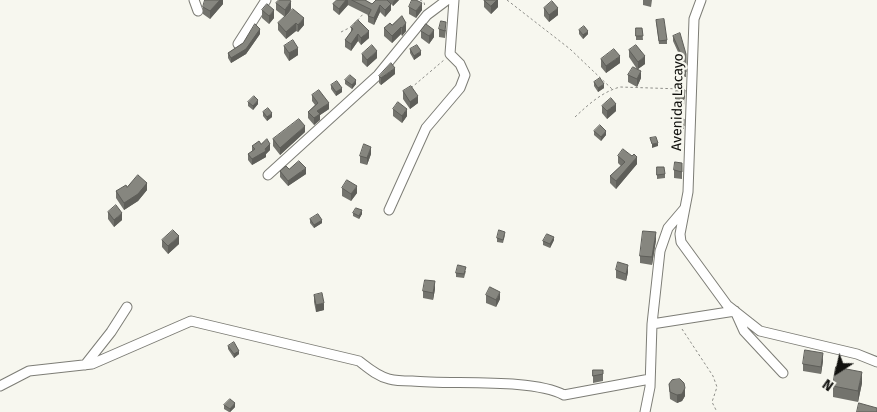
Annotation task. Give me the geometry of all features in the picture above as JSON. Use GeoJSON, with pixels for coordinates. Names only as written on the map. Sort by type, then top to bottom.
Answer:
{"type":"FeatureCollection","features":[{"type":"Feature","properties":{"kind":"street"},"geometry":{"type":"LineString","coordinates":[[194,0],[198,12]]}},
{"type":"Feature","properties":{"kind":"street"},"geometry":{"type":"LineString","coordinates":[[238,44],[266,0]]}},
{"type":"Feature","properties":{"kind":"street"},"geometry":{"type":"LineString","coordinates":[[268,175],[378,75],[427,15],[447,0]]}},
{"type":"Feature","properties":{"kind":"street"},"geometry":{"type":"LineString","coordinates":[[389,210],[426,128],[460,88],[466,75],[460,64],[450,54],[454,0]]}},
{"type":"Feature","properties":{"kind":"street","name":"Avenida Lacayo"},"geometry":{"type":"LineString","coordinates":[[701,0],[694,19],[693,89],[687,206],[680,234],[681,242],[727,305],[735,311]]}},
{"type":"Feature","properties":{"kind":"street"},"geometry":{"type":"LineString","coordinates":[[645,412],[650,379],[652,324],[660,251],[668,228],[687,206]]}},
{"type":"Feature","properties":{"kind":"street"},"geometry":{"type":"LineString","coordinates":[[85,365],[111,332],[127,307]]}},
{"type":"Feature","properties":{"kind":"street"},"geometry":{"type":"LineString","coordinates":[[652,324],[735,311],[760,331],[858,354],[876,362]]}},
{"type":"Feature","properties":{"kind":"street"},"geometry":{"type":"LineString","coordinates":[[735,311],[744,331],[783,373]]}},
{"type":"Feature","properties":{"kind":"street"},"geometry":{"type":"LineString","coordinates":[[0,386],[29,371],[85,365],[164,334],[191,321],[359,361],[375,374],[388,379],[439,384],[532,386],[553,389],[564,395],[650,379]]}},
{"type":"Feature","properties":{"kind":"path"},"geometry":{"type":"LineString","coordinates":[[507,0],[570,48],[612,89]]}},
{"type":"Feature","properties":{"kind":"path"},"geometry":{"type":"LineString","coordinates":[[341,32],[352,26],[368,9]]}},
{"type":"Feature","properties":{"kind":"path"},"geometry":{"type":"LineString","coordinates":[[405,92],[450,54]]}},
{"type":"Feature","properties":{"kind":"path"},"geometry":{"type":"LineString","coordinates":[[575,117],[601,95],[620,87],[693,89]]}},
{"type":"Feature","properties":{"kind":"path"},"geometry":{"type":"LineString","coordinates":[[676,320],[713,376],[717,387],[712,402],[717,412]]}},
{"type":"Feature","properties":{"kind":"building"},"geometry":{"type":"Polygon","coordinates":[[[205,0],[220,0],[210,11],[203,7],[205,0]]]}},
{"type":"Feature","properties":{"kind":"building"},"geometry":{"type":"Polygon","coordinates":[[[279,0],[291,1],[285,10],[276,3],[279,0]]]}},
{"type":"Feature","properties":{"kind":"building"},"geometry":{"type":"Polygon","coordinates":[[[337,0],[346,0],[339,9],[333,4],[337,0]]]}},
{"type":"Feature","properties":{"kind":"building"},"geometry":{"type":"Polygon","coordinates":[[[352,0],[365,0],[372,4],[376,0],[387,0],[391,4],[385,10],[380,5],[374,18],[368,16],[371,10],[352,0]]]}},
{"type":"Feature","properties":{"kind":"building"},"geometry":{"type":"Polygon","coordinates":[[[412,0],[422,3],[416,11],[409,7],[412,0]]]}},
{"type":"Feature","properties":{"kind":"building"},"geometry":{"type":"Polygon","coordinates":[[[484,0],[497,0],[491,6],[484,0]]]}},
{"type":"Feature","properties":{"kind":"building"},"geometry":{"type":"Polygon","coordinates":[[[552,1],[558,8],[549,15],[544,8],[552,1]]]}},
{"type":"Feature","properties":{"kind":"building"},"geometry":{"type":"Polygon","coordinates":[[[267,4],[274,10],[269,16],[262,10],[267,4]]]}},
{"type":"Feature","properties":{"kind":"building"},"geometry":{"type":"Polygon","coordinates":[[[293,9],[304,18],[298,25],[296,23],[286,32],[278,23],[293,9]]]}},
{"type":"Feature","properties":{"kind":"building"},"geometry":{"type":"Polygon","coordinates":[[[402,16],[406,23],[392,36],[384,28],[390,23],[392,25],[402,16]]]}},
{"type":"Feature","properties":{"kind":"building"},"geometry":{"type":"Polygon","coordinates":[[[664,19],[667,40],[659,41],[656,20],[664,19]]]}},
{"type":"Feature","properties":{"kind":"building"},"geometry":{"type":"Polygon","coordinates":[[[358,20],[369,31],[361,38],[358,34],[351,44],[345,40],[353,29],[351,27],[358,20]]]}},
{"type":"Feature","properties":{"kind":"building"},"geometry":{"type":"Polygon","coordinates":[[[441,21],[446,22],[445,31],[439,29],[441,21]]]}},
{"type":"Feature","properties":{"kind":"building"},"geometry":{"type":"Polygon","coordinates":[[[255,24],[260,29],[246,49],[231,58],[228,53],[243,43],[255,24]]]}},
{"type":"Feature","properties":{"kind":"building"},"geometry":{"type":"Polygon","coordinates":[[[426,24],[434,30],[429,36],[421,31],[426,24]]]}},
{"type":"Feature","properties":{"kind":"building"},"geometry":{"type":"Polygon","coordinates":[[[584,26],[588,31],[583,35],[579,30],[584,26]]]}},
{"type":"Feature","properties":{"kind":"building"},"geometry":{"type":"Polygon","coordinates":[[[636,28],[642,28],[643,36],[636,36],[636,28]]]}},
{"type":"Feature","properties":{"kind":"building"},"geometry":{"type":"Polygon","coordinates":[[[680,33],[686,54],[686,72],[680,72],[677,53],[680,52],[673,36],[680,33]]]}},
{"type":"Feature","properties":{"kind":"building"},"geometry":{"type":"Polygon","coordinates":[[[293,40],[298,48],[289,53],[284,46],[293,40]]]}},
{"type":"Feature","properties":{"kind":"building"},"geometry":{"type":"Polygon","coordinates":[[[372,45],[377,51],[367,60],[362,54],[372,45]]]}},
{"type":"Feature","properties":{"kind":"building"},"geometry":{"type":"Polygon","coordinates":[[[417,45],[421,51],[414,56],[410,49],[417,45]]]}},
{"type":"Feature","properties":{"kind":"building"},"geometry":{"type":"Polygon","coordinates":[[[636,45],[645,56],[638,62],[629,50],[636,45]]]}},
{"type":"Feature","properties":{"kind":"building"},"geometry":{"type":"Polygon","coordinates":[[[614,49],[620,56],[606,66],[601,59],[614,49]]]}},
{"type":"Feature","properties":{"kind":"building"},"geometry":{"type":"Polygon","coordinates":[[[391,63],[395,68],[381,78],[379,76],[391,63]]]}},
{"type":"Feature","properties":{"kind":"building"},"geometry":{"type":"Polygon","coordinates":[[[633,67],[641,71],[637,79],[628,75],[633,67]]]}},
{"type":"Feature","properties":{"kind":"building"},"geometry":{"type":"Polygon","coordinates":[[[350,75],[356,80],[352,85],[345,80],[350,75]]]}},
{"type":"Feature","properties":{"kind":"building"},"geometry":{"type":"Polygon","coordinates":[[[600,78],[604,84],[598,88],[594,82],[600,78]]]}},
{"type":"Feature","properties":{"kind":"building"},"geometry":{"type":"Polygon","coordinates":[[[337,81],[342,88],[336,92],[331,85],[337,81]]]}},
{"type":"Feature","properties":{"kind":"building"},"geometry":{"type":"Polygon","coordinates":[[[411,86],[418,96],[410,102],[403,91],[411,86]]]}},
{"type":"Feature","properties":{"kind":"building"},"geometry":{"type":"Polygon","coordinates":[[[319,90],[329,103],[317,111],[320,114],[314,118],[308,112],[318,103],[312,95],[319,90]]]}},
{"type":"Feature","properties":{"kind":"building"},"geometry":{"type":"Polygon","coordinates":[[[676,90],[685,90],[684,99],[676,99],[676,90]]]}},
{"type":"Feature","properties":{"kind":"building"},"geometry":{"type":"Polygon","coordinates":[[[254,96],[258,100],[253,106],[248,102],[254,96]]]}},
{"type":"Feature","properties":{"kind":"building"},"geometry":{"type":"Polygon","coordinates":[[[611,98],[616,104],[607,111],[602,106],[611,98]]]}},
{"type":"Feature","properties":{"kind":"building"},"geometry":{"type":"Polygon","coordinates":[[[398,102],[407,109],[402,116],[393,109],[398,102]]]}},
{"type":"Feature","properties":{"kind":"building"},"geometry":{"type":"Polygon","coordinates":[[[268,108],[272,113],[267,117],[263,112],[268,108]]]}},
{"type":"Feature","properties":{"kind":"building"},"geometry":{"type":"Polygon","coordinates":[[[299,119],[305,126],[280,148],[273,139],[299,119]]]}},
{"type":"Feature","properties":{"kind":"building"},"geometry":{"type":"Polygon","coordinates":[[[677,119],[684,119],[684,126],[676,125],[677,119]]]}},
{"type":"Feature","properties":{"kind":"building"},"geometry":{"type":"Polygon","coordinates":[[[600,125],[606,131],[601,137],[594,131],[600,125]]]}},
{"type":"Feature","properties":{"kind":"building"},"geometry":{"type":"Polygon","coordinates":[[[656,137],[658,143],[652,144],[650,138],[656,137]]]}},
{"type":"Feature","properties":{"kind":"building"},"geometry":{"type":"Polygon","coordinates":[[[267,139],[270,144],[265,149],[266,151],[252,159],[248,154],[255,149],[252,146],[259,141],[261,144],[267,139]]]}},
{"type":"Feature","properties":{"kind":"building"},"geometry":{"type":"Polygon","coordinates":[[[364,144],[371,147],[367,158],[360,156],[364,144]]]}},
{"type":"Feature","properties":{"kind":"building"},"geometry":{"type":"Polygon","coordinates":[[[623,149],[632,156],[634,154],[637,157],[616,181],[610,176],[625,162],[618,156],[623,149]]]}},
{"type":"Feature","properties":{"kind":"building"},"geometry":{"type":"Polygon","coordinates":[[[299,161],[306,168],[288,181],[280,171],[286,166],[289,169],[299,161]]]}},
{"type":"Feature","properties":{"kind":"building"},"geometry":{"type":"Polygon","coordinates":[[[675,162],[682,163],[682,172],[674,170],[675,162]]]}},
{"type":"Feature","properties":{"kind":"building"},"geometry":{"type":"Polygon","coordinates":[[[657,167],[664,167],[665,174],[657,175],[657,167]]]}},
{"type":"Feature","properties":{"kind":"building"},"geometry":{"type":"Polygon","coordinates":[[[138,175],[147,183],[138,194],[124,203],[116,191],[126,185],[127,187],[138,175]]]}},
{"type":"Feature","properties":{"kind":"building"},"geometry":{"type":"Polygon","coordinates":[[[347,180],[357,186],[351,194],[342,188],[347,180]]]}},
{"type":"Feature","properties":{"kind":"building"},"geometry":{"type":"Polygon","coordinates":[[[116,205],[122,213],[114,220],[108,212],[116,205]]]}},
{"type":"Feature","properties":{"kind":"building"},"geometry":{"type":"Polygon","coordinates":[[[356,208],[362,210],[359,216],[353,213],[356,208]]]}},
{"type":"Feature","properties":{"kind":"building"},"geometry":{"type":"Polygon","coordinates":[[[318,214],[322,220],[314,225],[310,219],[318,214]]]}},
{"type":"Feature","properties":{"kind":"building"},"geometry":{"type":"Polygon","coordinates":[[[173,230],[179,236],[168,246],[162,240],[173,230]]]}},
{"type":"Feature","properties":{"kind":"building"},"geometry":{"type":"Polygon","coordinates":[[[499,230],[505,232],[503,240],[497,238],[499,230]]]}},
{"type":"Feature","properties":{"kind":"building"},"geometry":{"type":"Polygon","coordinates":[[[643,231],[656,232],[652,257],[640,256],[643,231]]]}},
{"type":"Feature","properties":{"kind":"building"},"geometry":{"type":"Polygon","coordinates":[[[547,234],[554,237],[550,244],[543,241],[547,234]]]}},
{"type":"Feature","properties":{"kind":"building"},"geometry":{"type":"Polygon","coordinates":[[[618,262],[628,265],[626,274],[616,270],[618,262]]]}},
{"type":"Feature","properties":{"kind":"building"},"geometry":{"type":"Polygon","coordinates":[[[458,265],[466,267],[464,274],[456,273],[458,265]]]}},
{"type":"Feature","properties":{"kind":"building"},"geometry":{"type":"Polygon","coordinates":[[[425,280],[435,281],[433,293],[423,291],[425,280]]]}},
{"type":"Feature","properties":{"kind":"building"},"geometry":{"type":"Polygon","coordinates":[[[490,287],[500,292],[496,300],[486,295],[490,287]]]}},
{"type":"Feature","properties":{"kind":"building"},"geometry":{"type":"Polygon","coordinates":[[[322,293],[324,303],[316,305],[314,295],[322,293]]]}},
{"type":"Feature","properties":{"kind":"building"},"geometry":{"type":"Polygon","coordinates":[[[234,342],[239,351],[234,354],[228,346],[234,342]]]}},
{"type":"Feature","properties":{"kind":"building"},"geometry":{"type":"Polygon","coordinates":[[[805,350],[823,353],[821,367],[803,364],[805,350]]]}},
{"type":"Feature","properties":{"kind":"building"},"geometry":{"type":"Polygon","coordinates":[[[836,367],[862,372],[858,391],[833,386],[836,367]]]}},
{"type":"Feature","properties":{"kind":"building"},"geometry":{"type":"Polygon","coordinates":[[[593,370],[603,370],[603,374],[593,376],[593,370]]]}},
{"type":"Feature","properties":{"kind":"building"},"geometry":{"type":"Polygon","coordinates":[[[680,379],[684,383],[685,388],[682,394],[677,395],[670,392],[669,384],[672,380],[680,379]]]}},
{"type":"Feature","properties":{"kind":"building"},"geometry":{"type":"Polygon","coordinates":[[[230,399],[235,403],[230,409],[224,405],[230,399]]]}},
{"type":"Feature","properties":{"kind":"building"},"geometry":{"type":"Polygon","coordinates":[[[859,403],[877,408],[877,412],[857,412],[859,403]]]}}]}
